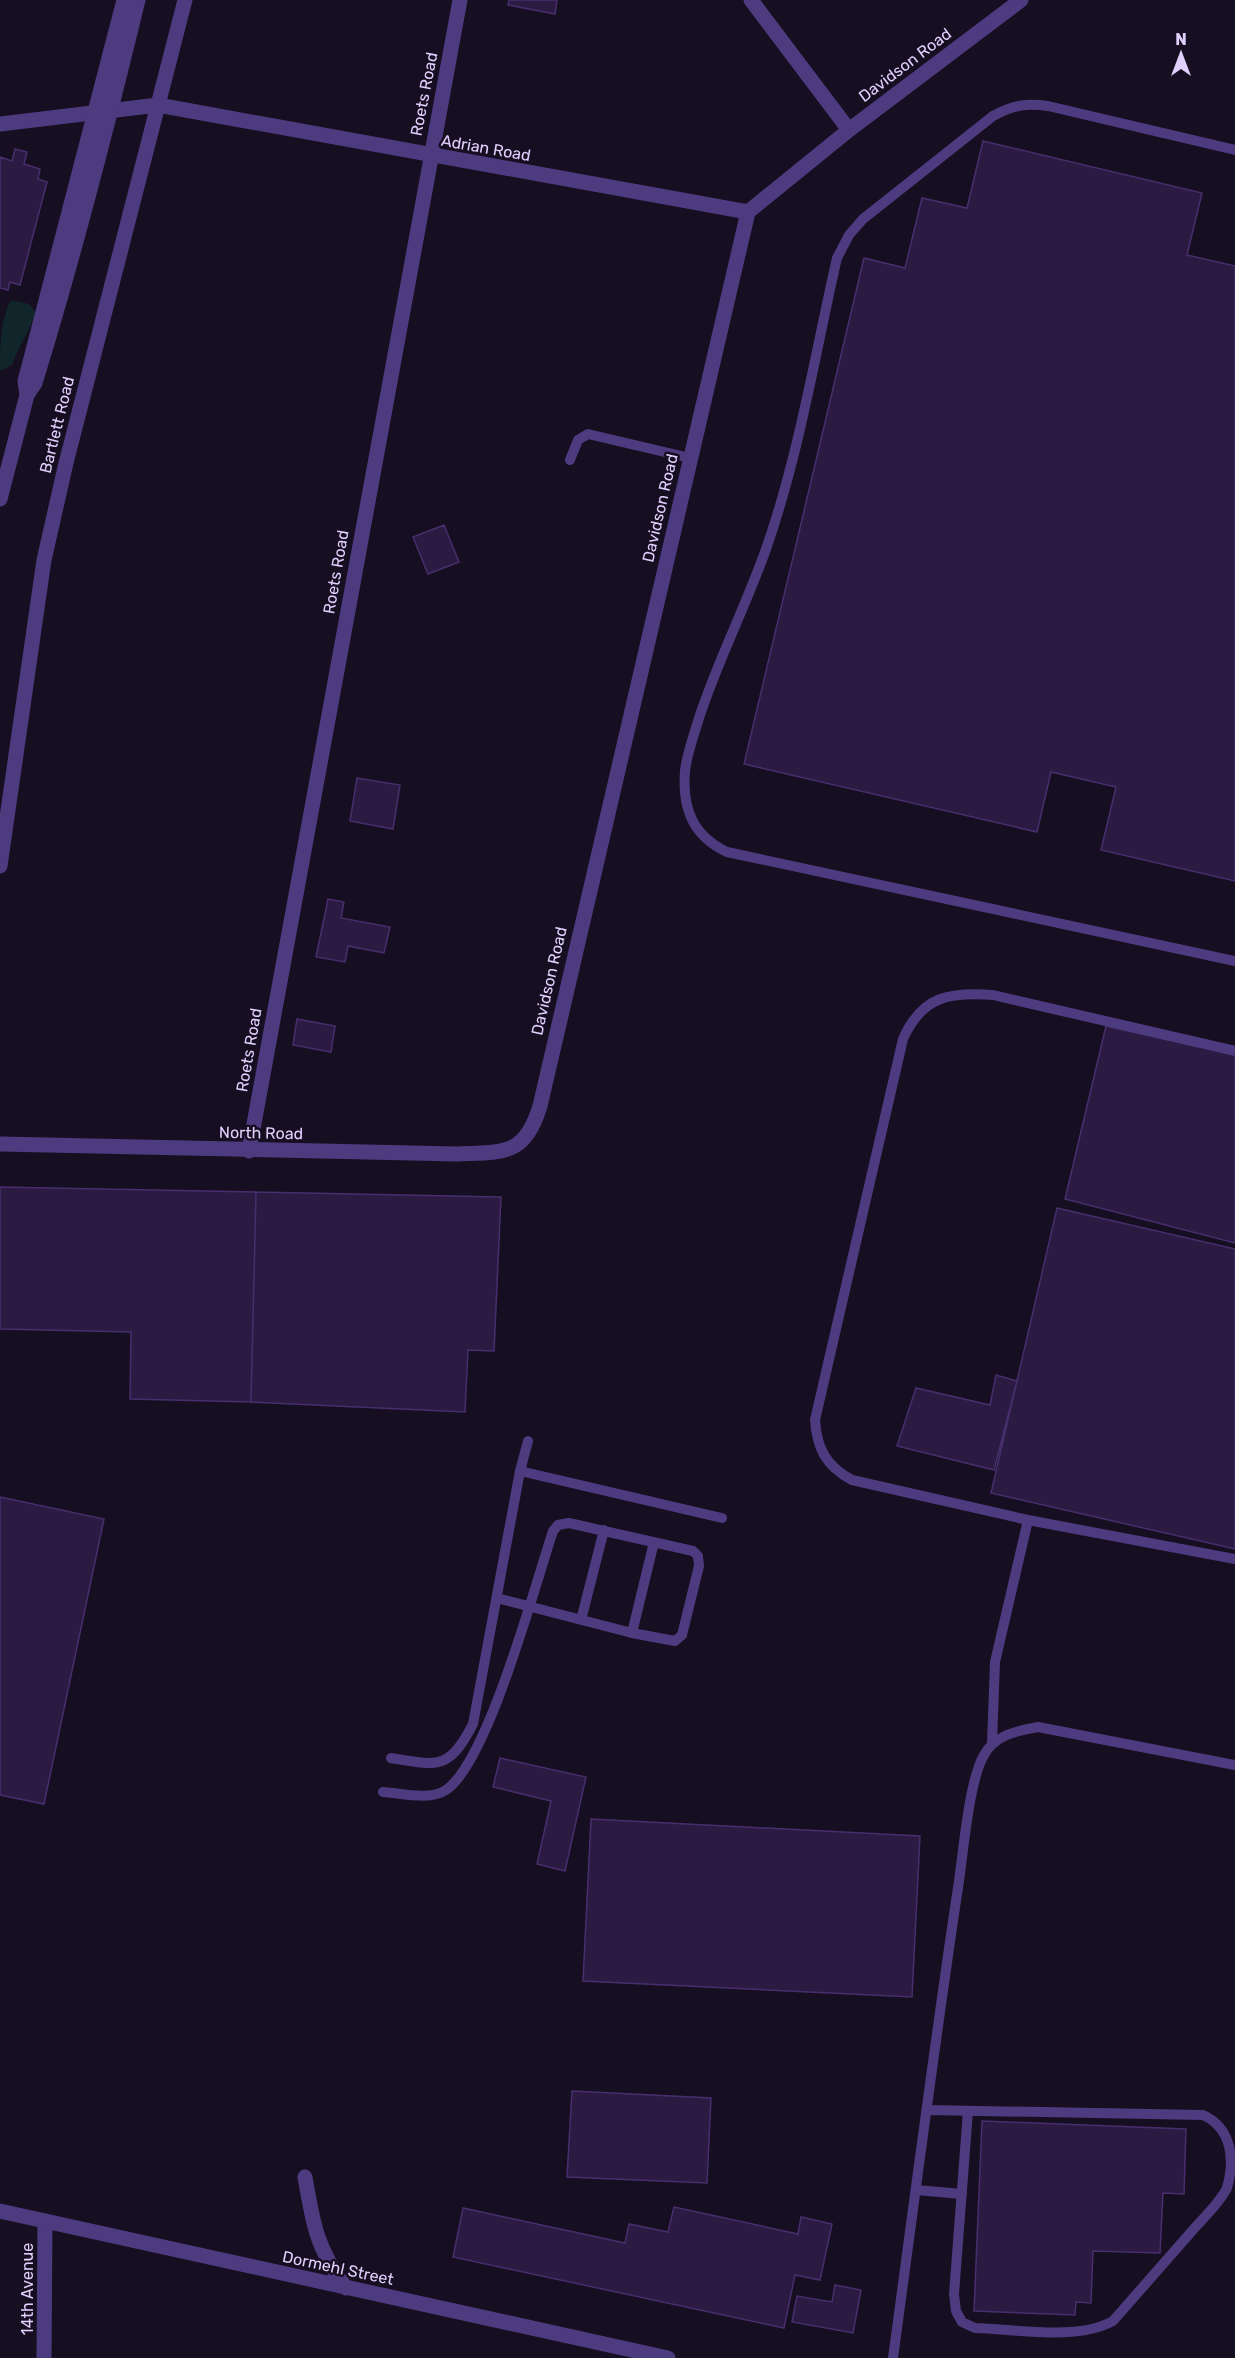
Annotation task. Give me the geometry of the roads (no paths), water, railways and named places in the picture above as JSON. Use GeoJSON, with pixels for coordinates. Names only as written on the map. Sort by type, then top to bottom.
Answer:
{"type":"FeatureCollection","features":[{"type":"Feature","properties":{"kind":"street","name":"Bartlett Road"},"geometry":{"type":"LineString","coordinates":[[27,395],[25,381],[28,366],[124,0]]}},
{"type":"Feature","properties":{"kind":"street","name":"Bartlett Road"},"geometry":{"type":"LineString","coordinates":[[0,499],[27,395],[35,383],[39,370],[111,112],[138,0]]}},
{"type":"Feature","properties":{"kind":"street","name":"Bartlett Road"},"geometry":{"type":"LineString","coordinates":[[0,866],[44,560],[184,0]]}},
{"type":"Feature","properties":{"kind":"street","name":"Roets Road"},"geometry":{"type":"LineString","coordinates":[[249,1151],[460,0]]}},
{"type":"Feature","properties":{"kind":"street"},"geometry":{"type":"LineString","coordinates":[[751,0],[849,130]]}},
{"type":"Feature","properties":{"kind":"street","name":"Davidson Road"},"geometry":{"type":"LineString","coordinates":[[520,1144],[533,1129],[540,1106],[748,212],[849,130],[1021,0]]}},
{"type":"Feature","properties":{"kind":"street","name":"Adrian Road"},"geometry":{"type":"LineString","coordinates":[[0,124],[94,115],[158,105],[748,212]]}},
{"type":"Feature","properties":{"kind":"street","name":"North Road"},"geometry":{"type":"LineString","coordinates":[[0,1144],[457,1154],[490,1153],[520,1144]]}},
{"type":"Feature","properties":{"kind":"street"},"geometry":{"type":"LineString","coordinates":[[305,2177],[316,2238],[328,2264],[346,2288]]}},
{"type":"Feature","properties":{"kind":"street","name":"Dormehl Street"},"geometry":{"type":"LineString","coordinates":[[0,2211],[668,2358]]}},
{"type":"Feature","properties":{"kind":"street","name":"14th Avenue"},"geometry":{"type":"LineString","coordinates":[[44,2358],[45,2221]]}},
{"type":"Feature","properties":{"kind":"lane"},"geometry":{"type":"LineString","coordinates":[[1235,150],[1048,105],[1028,103],[1010,106],[956,144],[862,219],[849,235],[837,258],[780,504],[765,550],[704,702],[685,771],[688,812],[696,830],[710,844],[727,852],[1235,961]]}},
{"type":"Feature","properties":{"kind":"lane"},"geometry":{"type":"LineString","coordinates":[[570,460],[578,440],[588,434],[690,458]]}},
{"type":"Feature","properties":{"kind":"lane"},"geometry":{"type":"LineString","coordinates":[[1235,1052],[993,995],[971,994],[933,1001],[910,1022],[903,1039],[818,1399],[815,1420],[820,1450],[837,1472],[852,1480],[1028,1520],[1235,1559]]}},
{"type":"Feature","properties":{"kind":"lane"},"geometry":{"type":"LineString","coordinates":[[391,1758],[428,1764],[445,1761],[460,1749],[473,1724],[520,1471],[528,1441]]}},
{"type":"Feature","properties":{"kind":"lane"},"geometry":{"type":"LineString","coordinates":[[520,1471],[723,1518]]}},
{"type":"Feature","properties":{"kind":"lane"},"geometry":{"type":"LineString","coordinates":[[992,1743],[995,1662],[1028,1520]]}},
{"type":"Feature","properties":{"kind":"lane"},"geometry":{"type":"LineString","coordinates":[[382,1792],[432,1795],[445,1791],[462,1774],[486,1730],[528,1606],[553,1531],[558,1525],[568,1523],[604,1530],[693,1551],[698,1556],[699,1566],[682,1635],[675,1641],[664,1641],[581,1620],[528,1606],[497,1598]]}},
{"type":"Feature","properties":{"kind":"lane"},"geometry":{"type":"LineString","coordinates":[[581,1620],[604,1530]]}},
{"type":"Feature","properties":{"kind":"lane"},"geometry":{"type":"LineString","coordinates":[[632,1633],[654,1542]]}},
{"type":"Feature","properties":{"kind":"lane"},"geometry":{"type":"LineString","coordinates":[[893,2358],[974,1786],[983,1756],[992,1743],[1006,1735],[1038,1728],[1235,1765]]}},
{"type":"Feature","properties":{"kind":"lane"},"geometry":{"type":"LineString","coordinates":[[927,2110],[1203,2115],[1218,2122],[1230,2137],[1233,2170],[1227,2188],[1211,2209],[1113,2321],[1100,2328],[1081,2332],[975,2328],[962,2322],[956,2311],[954,2294],[968,2111]]}},
{"type":"Feature","properties":{"kind":"lane"},"geometry":{"type":"LineString","coordinates":[[916,2190],[962,2194]]}}]}
